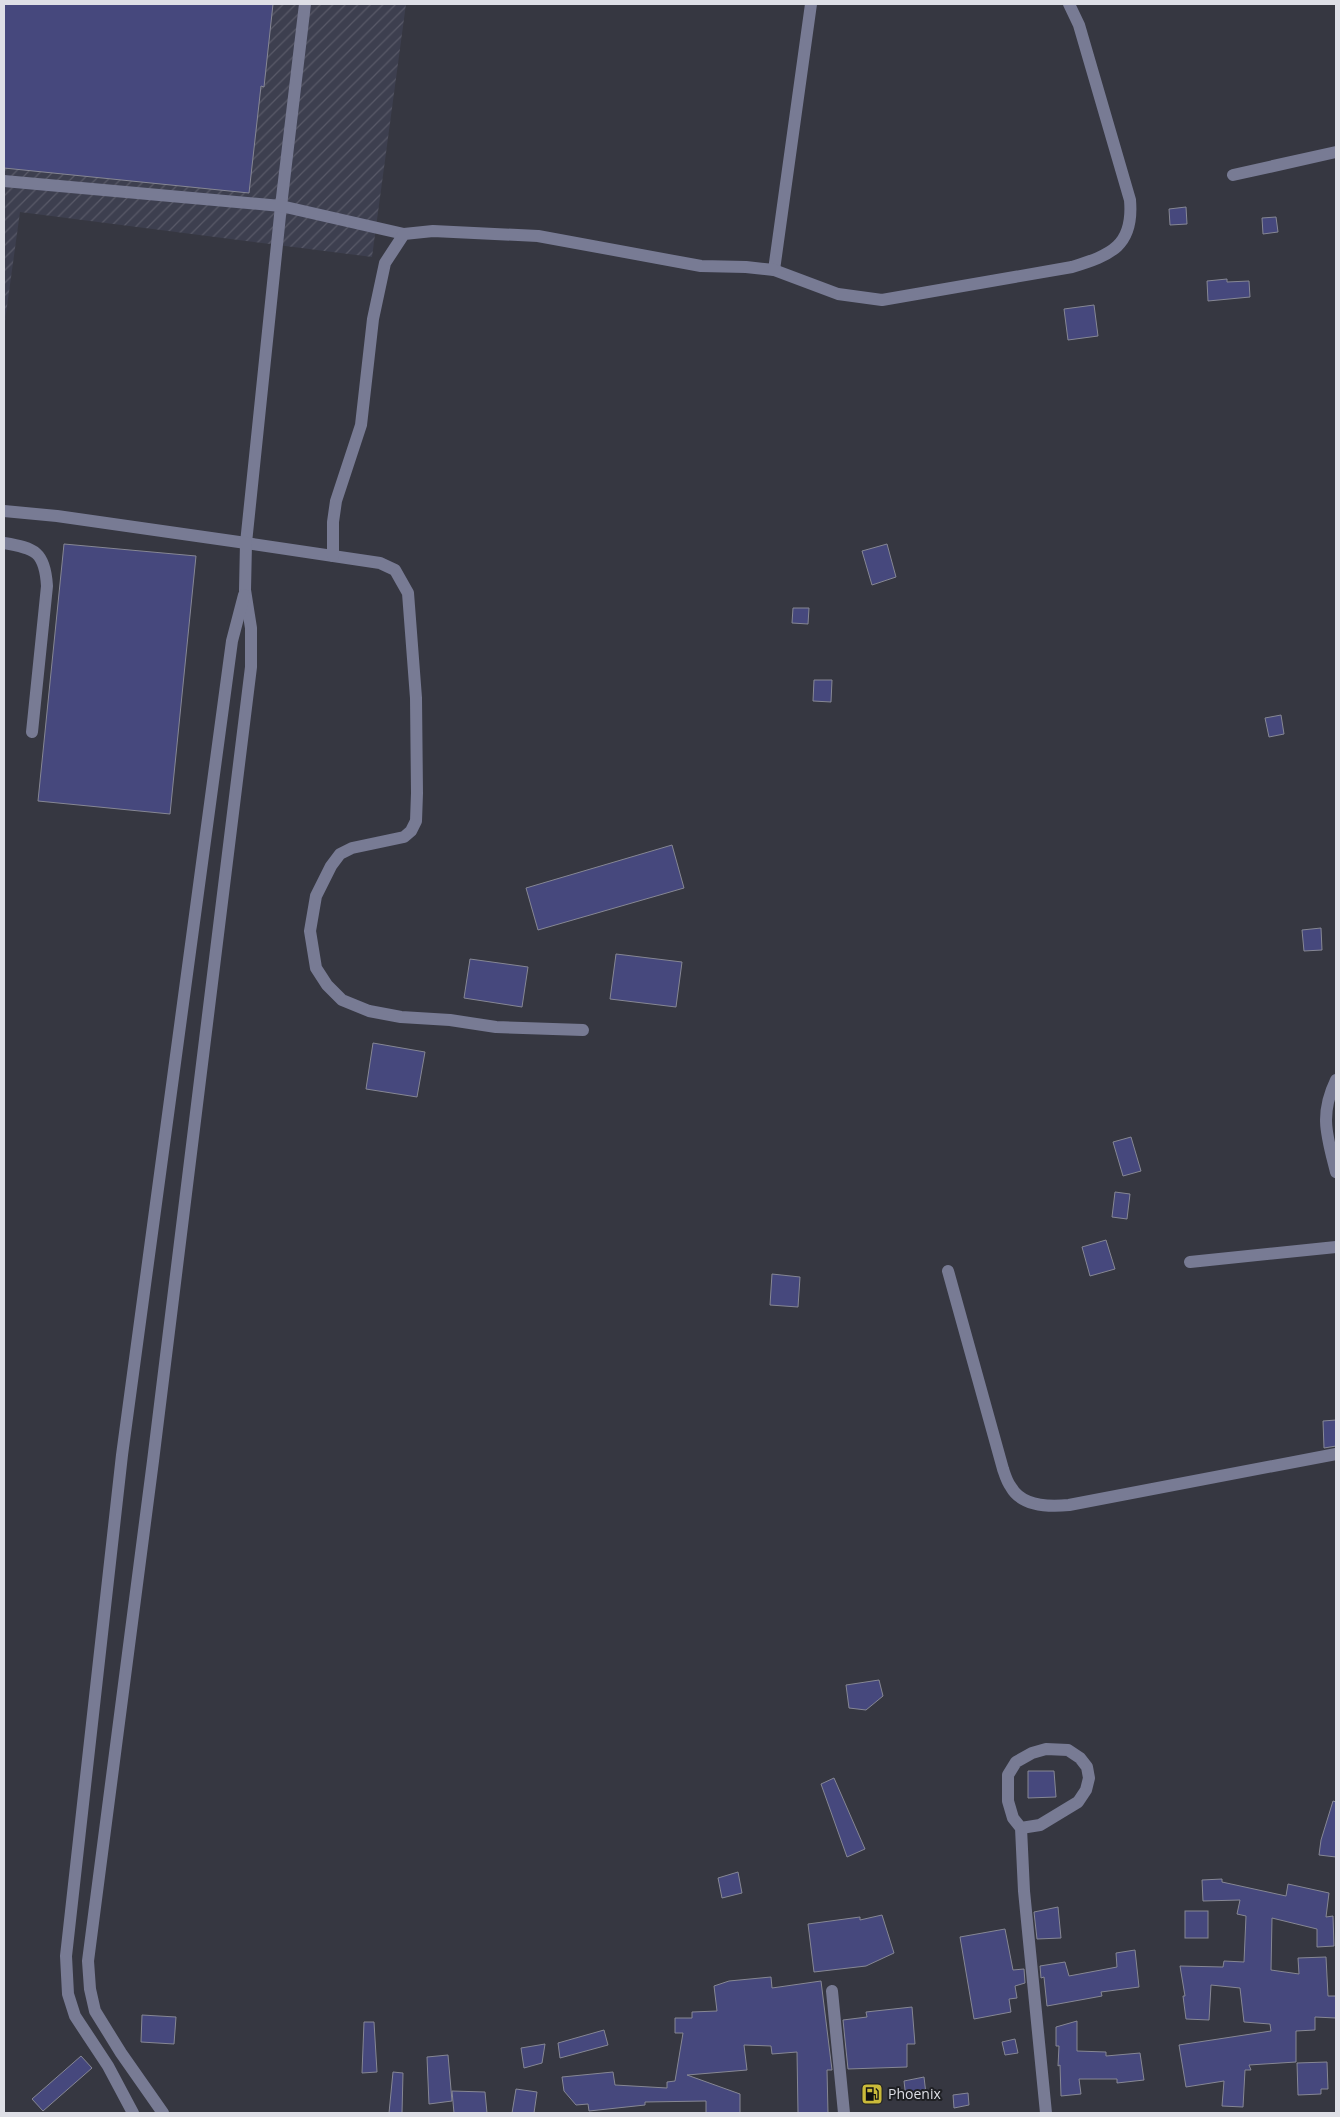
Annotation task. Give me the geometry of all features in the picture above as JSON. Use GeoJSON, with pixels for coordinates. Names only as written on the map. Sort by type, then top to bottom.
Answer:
{"type":"FeatureCollection","features":[{"type":"Feature","properties":{"kind":"street"},"geometry":{"type":"LineString","coordinates":[[163,2113],[121,2053],[95,2011],[90,1989],[88,1961],[153,1460],[251,667],[251,628],[245,590],[246,543],[280,206],[305,4]]}},
{"type":"Feature","properties":{"kind":"street"},"geometry":{"type":"LineString","coordinates":[[774,270],[811,4]]}},
{"type":"Feature","properties":{"kind":"street"},"geometry":{"type":"LineString","coordinates":[[4,181],[280,206],[404,234],[433,231],[538,236],[702,266],[746,266],[774,270],[838,294],[882,300],[1072,267],[1102,258],[1127,235],[1132,218],[1130,200],[1078,25],[1068,4]]}},
{"type":"Feature","properties":{"kind":"street"},"geometry":{"type":"LineString","coordinates":[[1233,175],[1336,152]]}},
{"type":"Feature","properties":{"kind":"street"},"geometry":{"type":"LineString","coordinates":[[333,556],[332,522],[336,500],[361,425],[373,319],[384,263],[404,234]]}},
{"type":"Feature","properties":{"kind":"street"},"geometry":{"type":"LineString","coordinates":[[4,511],[57,516],[380,563],[395,570],[408,593],[415,689],[416,821],[411,831],[404,837],[352,848],[340,854],[331,866],[316,896],[310,931],[316,968],[327,984],[342,1000],[369,1011],[401,1017],[450,1020],[496,1027],[584,1030]]}},
{"type":"Feature","properties":{"kind":"street"},"geometry":{"type":"LineString","coordinates":[[4,543],[30,548],[40,557],[46,570],[47,586],[32,732]]}},
{"type":"Feature","properties":{"kind":"street"},"geometry":{"type":"LineString","coordinates":[[133,2113],[108,2066],[75,2016],[68,1994],[66,1956],[122,1455],[232,641],[245,590]]}},
{"type":"Feature","properties":{"kind":"street"},"geometry":{"type":"LineString","coordinates":[[1336,1080],[1327,1102],[1325,1118],[1333,1143],[1336,1172]]}},
{"type":"Feature","properties":{"kind":"street"},"geometry":{"type":"LineString","coordinates":[[1190,1262],[1336,1246]]}},
{"type":"Feature","properties":{"kind":"street"},"geometry":{"type":"LineString","coordinates":[[948,1271],[1003,1469],[1011,1489],[1022,1498],[1036,1504],[1052,1506],[1069,1505],[1336,1454]]}},
{"type":"Feature","properties":{"kind":"street"},"geometry":{"type":"LineString","coordinates":[[1020,1828],[1040,1825],[1078,1802],[1086,1790],[1089,1778],[1087,1767],[1080,1758],[1068,1750],[1046,1750],[1032,1753],[1016,1762],[1008,1775],[1008,1801],[1020,1828],[1024,1891],[1046,2113]]}},
{"type":"Feature","properties":{"kind":"street"},"geometry":{"type":"LineString","coordinates":[[832,1991],[844,2113]]}},
{"type":"Feature","properties":{"kind":"shaded area"},"geometry":{"type":"Polygon","coordinates":[[[4,4],[406,4],[372,257],[20,212],[4,328],[4,4]]]}},
{"type":"Feature","properties":{"kind":"building"},"geometry":{"type":"Polygon","coordinates":[[[4,4],[273,4],[264,87],[261,86],[249,193],[4,168],[4,4]]]}},
{"type":"Feature","properties":{"kind":"building"},"geometry":{"type":"Polygon","coordinates":[[[1186,207],[1187,224],[1170,225],[1169,209],[1186,207]]]}},
{"type":"Feature","properties":{"kind":"building"},"geometry":{"type":"Polygon","coordinates":[[[1276,217],[1278,232],[1263,234],[1262,218],[1276,217]]]}},
{"type":"Feature","properties":{"kind":"building"},"geometry":{"type":"Polygon","coordinates":[[[1227,279],[1227,282],[1249,281],[1250,297],[1208,301],[1207,281],[1227,279]]]}},
{"type":"Feature","properties":{"kind":"building"},"geometry":{"type":"Polygon","coordinates":[[[1094,305],[1098,336],[1068,340],[1064,309],[1094,305]]]}},
{"type":"Feature","properties":{"kind":"building"},"geometry":{"type":"Polygon","coordinates":[[[64,544],[196,556],[170,814],[38,801],[64,544]]]}},
{"type":"Feature","properties":{"kind":"building"},"geometry":{"type":"Polygon","coordinates":[[[887,544],[896,577],[872,585],[862,551],[887,544]]]}},
{"type":"Feature","properties":{"kind":"building"},"geometry":{"type":"Polygon","coordinates":[[[793,608],[809,608],[808,624],[792,623],[793,608]]]}},
{"type":"Feature","properties":{"kind":"building"},"geometry":{"type":"Polygon","coordinates":[[[814,680],[832,680],[831,702],[813,701],[814,680]]]}},
{"type":"Feature","properties":{"kind":"building"},"geometry":{"type":"Polygon","coordinates":[[[1281,715],[1284,734],[1269,737],[1265,718],[1281,715]]]}},
{"type":"Feature","properties":{"kind":"building"},"geometry":{"type":"Polygon","coordinates":[[[672,845],[684,888],[538,930],[526,888],[672,845]]]}},
{"type":"Feature","properties":{"kind":"building"},"geometry":{"type":"Polygon","coordinates":[[[1321,928],[1322,950],[1304,951],[1302,930],[1321,928]]]}},
{"type":"Feature","properties":{"kind":"building"},"geometry":{"type":"Polygon","coordinates":[[[616,954],[682,962],[676,1007],[610,999],[616,954]]]}},
{"type":"Feature","properties":{"kind":"building"},"geometry":{"type":"Polygon","coordinates":[[[470,959],[528,967],[522,1007],[464,998],[470,959]]]}},
{"type":"Feature","properties":{"kind":"building"},"geometry":{"type":"Polygon","coordinates":[[[373,1043],[425,1052],[417,1097],[366,1089],[373,1043]]]}},
{"type":"Feature","properties":{"kind":"building"},"geometry":{"type":"Polygon","coordinates":[[[1131,1137],[1141,1171],[1123,1176],[1113,1142],[1131,1137]]]}},
{"type":"Feature","properties":{"kind":"building"},"geometry":{"type":"Polygon","coordinates":[[[1115,1192],[1130,1194],[1127,1219],[1112,1217],[1115,1192]]]}},
{"type":"Feature","properties":{"kind":"building"},"geometry":{"type":"Polygon","coordinates":[[[1106,1240],[1115,1269],[1090,1276],[1082,1247],[1106,1240]]]}},
{"type":"Feature","properties":{"kind":"building"},"geometry":{"type":"Polygon","coordinates":[[[772,1274],[800,1277],[798,1307],[770,1305],[772,1274]]]}},
{"type":"Feature","properties":{"kind":"building"},"geometry":{"type":"Polygon","coordinates":[[[1336,1420],[1336,1446],[1324,1448],[1323,1421],[1336,1420]]]}},
{"type":"Feature","properties":{"kind":"building"},"geometry":{"type":"Polygon","coordinates":[[[879,1680],[883,1696],[866,1710],[849,1708],[846,1685],[879,1680]]]}},
{"type":"Feature","properties":{"kind":"building"},"geometry":{"type":"Polygon","coordinates":[[[1028,1771],[1054,1771],[1056,1797],[1028,1798],[1028,1771]]]}},
{"type":"Feature","properties":{"kind":"building"},"geometry":{"type":"Polygon","coordinates":[[[834,1778],[865,1849],[847,1857],[821,1784],[834,1778]]]}},
{"type":"Feature","properties":{"kind":"building"},"geometry":{"type":"Polygon","coordinates":[[[1333,1801],[1336,1802],[1336,1857],[1319,1855],[1321,1840],[1333,1801]]]}},
{"type":"Feature","properties":{"kind":"building"},"geometry":{"type":"Polygon","coordinates":[[[738,1872],[742,1893],[722,1898],[718,1878],[738,1872]]]}},
{"type":"Feature","properties":{"kind":"building"},"geometry":{"type":"Polygon","coordinates":[[[1222,1879],[1222,1882],[1286,1896],[1288,1884],[1329,1893],[1326,1917],[1333,1916],[1334,1946],[1317,1947],[1317,1929],[1272,1918],[1271,1970],[1299,1974],[1298,1958],[1326,1957],[1328,1996],[1336,1996],[1336,2018],[1315,2017],[1315,2030],[1296,2031],[1296,2062],[1249,2065],[1251,2070],[1245,2070],[1243,2107],[1222,2106],[1224,2081],[1186,2087],[1179,2045],[1271,2031],[1270,2024],[1244,2022],[1240,1988],[1211,1985],[1209,2020],[1186,2019],[1183,1996],[1185,1996],[1180,1966],[1223,1967],[1224,1961],[1244,1962],[1246,1916],[1237,1914],[1240,1900],[1203,1901],[1202,1880],[1222,1879]]]}},
{"type":"Feature","properties":{"kind":"building"},"geometry":{"type":"Polygon","coordinates":[[[1058,1907],[1061,1938],[1037,1939],[1034,1912],[1058,1907]]]}},
{"type":"Feature","properties":{"kind":"building"},"geometry":{"type":"Polygon","coordinates":[[[1185,1911],[1208,1911],[1208,1938],[1185,1938],[1185,1911]]]}},
{"type":"Feature","properties":{"kind":"building"},"geometry":{"type":"Polygon","coordinates":[[[882,1915],[894,1953],[866,1966],[814,1972],[808,1924],[860,1917],[860,1920],[882,1915]]]}},
{"type":"Feature","properties":{"kind":"building"},"geometry":{"type":"Polygon","coordinates":[[[1005,1929],[1013,1970],[1024,1969],[1025,1983],[1015,1986],[1017,1998],[1009,1999],[1011,2012],[974,2019],[960,1937],[1005,1929]]]}},
{"type":"Feature","properties":{"kind":"building"},"geometry":{"type":"Polygon","coordinates":[[[1135,1950],[1139,1987],[1101,1992],[1102,1996],[1047,2006],[1044,1977],[1041,1978],[1040,1966],[1065,1962],[1069,1976],[1117,1967],[1116,1953],[1135,1950]]]}},
{"type":"Feature","properties":{"kind":"building"},"geometry":{"type":"Polygon","coordinates":[[[771,1977],[772,1988],[821,1981],[832,2070],[827,2070],[828,2113],[798,2113],[797,2052],[772,2054],[771,2046],[744,2045],[747,2070],[687,2075],[740,2094],[740,2113],[706,2113],[706,2101],[645,2102],[645,2105],[589,2111],[588,2104],[576,2105],[564,2091],[562,2077],[613,2072],[615,2085],[667,2088],[667,2082],[675,2081],[683,2033],[675,2033],[675,2018],[692,2018],[692,2012],[717,2011],[714,1986],[729,1981],[771,1977]]]}},
{"type":"Feature","properties":{"kind":"building"},"geometry":{"type":"Polygon","coordinates":[[[912,2007],[915,2044],[907,2044],[907,2067],[848,2069],[843,2020],[867,2017],[866,2012],[912,2007]]]}},
{"type":"Feature","properties":{"kind":"building"},"geometry":{"type":"Polygon","coordinates":[[[142,2015],[176,2017],[174,2044],[141,2042],[142,2015]]]}},
{"type":"Feature","properties":{"kind":"building"},"geometry":{"type":"Polygon","coordinates":[[[1077,2021],[1077,2051],[1106,2052],[1106,2056],[1140,2053],[1144,2080],[1117,2083],[1117,2079],[1079,2079],[1081,2094],[1061,2096],[1060,2065],[1058,2066],[1059,2046],[1056,2046],[1056,2027],[1077,2021]]]}},
{"type":"Feature","properties":{"kind":"building"},"geometry":{"type":"Polygon","coordinates":[[[364,2022],[374,2022],[377,2072],[362,2073],[364,2022]]]}},
{"type":"Feature","properties":{"kind":"building"},"geometry":{"type":"Polygon","coordinates":[[[604,2030],[608,2045],[560,2058],[558,2043],[604,2030]]]}},
{"type":"Feature","properties":{"kind":"building"},"geometry":{"type":"Polygon","coordinates":[[[1015,2039],[1018,2053],[1005,2055],[1002,2042],[1015,2039]]]}},
{"type":"Feature","properties":{"kind":"building"},"geometry":{"type":"Polygon","coordinates":[[[545,2044],[542,2063],[524,2068],[521,2048],[545,2044]]]}},
{"type":"Feature","properties":{"kind":"building"},"geometry":{"type":"Polygon","coordinates":[[[448,2055],[452,2101],[429,2104],[427,2057],[448,2055]]]}},
{"type":"Feature","properties":{"kind":"building"},"geometry":{"type":"Polygon","coordinates":[[[81,2056],[92,2068],[43,2111],[32,2099],[81,2056]]]}},
{"type":"Feature","properties":{"kind":"building"},"geometry":{"type":"Polygon","coordinates":[[[1327,2062],[1328,2089],[1321,2089],[1321,2094],[1298,2095],[1297,2063],[1327,2062]]]}},
{"type":"Feature","properties":{"kind":"building"},"geometry":{"type":"Polygon","coordinates":[[[393,2072],[403,2073],[402,2113],[389,2113],[393,2072]]]}},
{"type":"Feature","properties":{"kind":"building"},"geometry":{"type":"Polygon","coordinates":[[[924,2077],[926,2094],[906,2098],[904,2081],[924,2077]]]}},
{"type":"Feature","properties":{"kind":"building"},"geometry":{"type":"Polygon","coordinates":[[[516,2089],[537,2092],[534,2113],[512,2113],[516,2089]]]}},
{"type":"Feature","properties":{"kind":"building"},"geometry":{"type":"Polygon","coordinates":[[[452,2091],[485,2092],[487,2113],[454,2113],[452,2091]]]}},
{"type":"Feature","properties":{"kind":"building"},"geometry":{"type":"Polygon","coordinates":[[[968,2093],[969,2105],[954,2108],[953,2095],[968,2093]]]}},
{"type":"Feature","properties":{"kind":"place","name":"Phoenix"},"geometry":{"type":"Point","coordinates":[872,2094]}}]}
